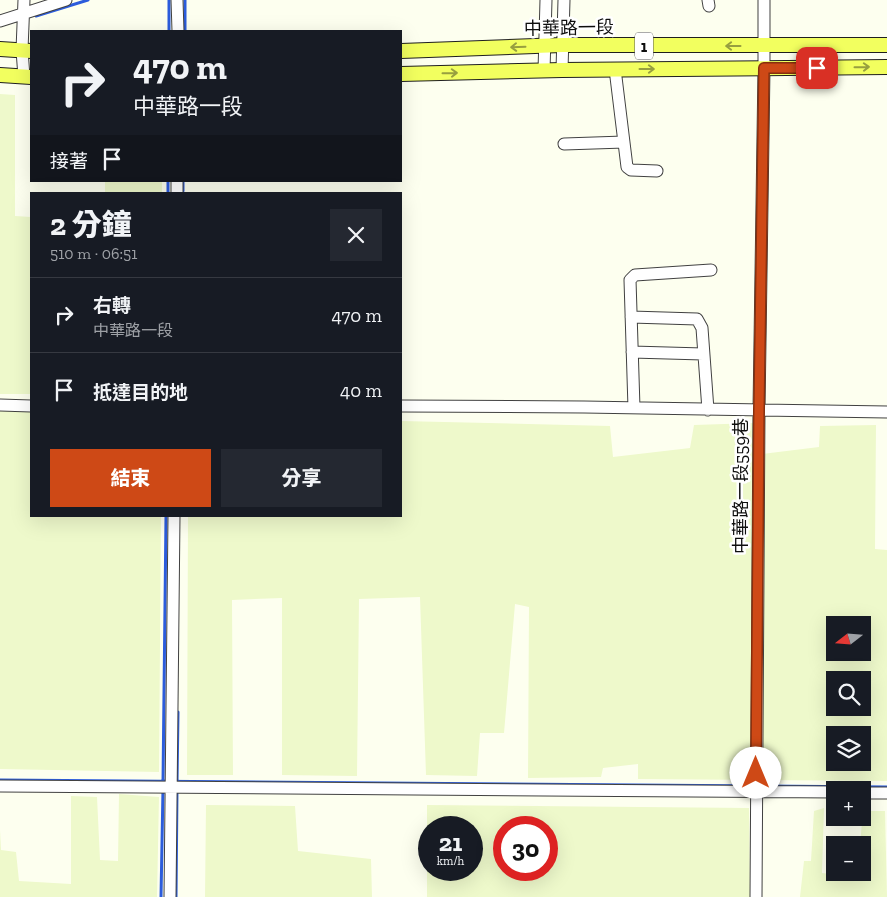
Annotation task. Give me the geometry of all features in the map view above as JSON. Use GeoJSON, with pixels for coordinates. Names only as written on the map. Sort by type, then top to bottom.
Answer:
{"type":"FeatureCollection","features":[{"type":"Feature","properties":{"kind":"main road","name":"中華路一段"},"geometry":{"type":"LineString","coordinates":[[402,51],[562,45],[887,45]]}},
{"type":"Feature","properties":{"kind":"main road"},"geometry":{"type":"LineString","coordinates":[[0,49],[27,50]]}},
{"type":"Feature","properties":{"kind":"main road","name":"1"},"geometry":{"type":"LineString","coordinates":[[402,74],[562,70],[887,67]]}},
{"type":"Feature","properties":{"kind":"main road"},"geometry":{"type":"LineString","coordinates":[[0,75],[28,77]]}},
{"type":"Feature","properties":{"kind":"street"},"geometry":{"type":"LineString","coordinates":[[24,0],[23,13],[28,77]]}},
{"type":"Feature","properties":{"kind":"street"},"geometry":{"type":"LineString","coordinates":[[0,21],[66,0]]}},
{"type":"Feature","properties":{"kind":"street"},"geometry":{"type":"LineString","coordinates":[[177,0],[178,30]]}},
{"type":"Feature","properties":{"kind":"street"},"geometry":{"type":"LineString","coordinates":[[544,71],[546,0]]}},
{"type":"Feature","properties":{"kind":"street"},"geometry":{"type":"LineString","coordinates":[[562,70],[564,0]]}},
{"type":"Feature","properties":{"kind":"street","name":"中華路一段559巷"},"geometry":{"type":"LineString","coordinates":[[756,897],[764,0]]}},
{"type":"Feature","properties":{"kind":"street"},"geometry":{"type":"LineString","coordinates":[[615,70],[627,167],[631,170],[657,171]]}},
{"type":"Feature","properties":{"kind":"street"},"geometry":{"type":"LineString","coordinates":[[564,144],[624,142]]}},
{"type":"Feature","properties":{"kind":"street"},"geometry":{"type":"LineString","coordinates":[[634,408],[630,280],[635,274],[711,270]]}},
{"type":"Feature","properties":{"kind":"street"},"geometry":{"type":"LineString","coordinates":[[631,317],[697,319],[702,328],[708,410]]}},
{"type":"Feature","properties":{"kind":"street"},"geometry":{"type":"LineString","coordinates":[[632,352],[703,354]]}},
{"type":"Feature","properties":{"kind":"street"},"geometry":{"type":"LineString","coordinates":[[0,405],[30,406]]}},
{"type":"Feature","properties":{"kind":"street"},"geometry":{"type":"LineString","coordinates":[[402,406],[887,412]]}},
{"type":"Feature","properties":{"kind":"street"},"geometry":{"type":"LineString","coordinates":[[170,897],[174,517]]}},
{"type":"Feature","properties":{"kind":"street"},"geometry":{"type":"LineString","coordinates":[[0,786],[826,792]]}},
{"type":"Feature","properties":{"kind":"street"},"geometry":{"type":"LineString","coordinates":[[871,793],[887,793]]}},
{"type":"Feature","properties":{"kind":"green space"},"geometry":{"type":"Polygon","coordinates":[[[0,94],[15,95],[15,216],[30,217],[30,394],[0,394],[0,94]]]}},
{"type":"Feature","properties":{"kind":"green space"},"geometry":{"type":"Polygon","coordinates":[[[105,182],[162,182],[162,192],[105,192],[105,182]]]}},
{"type":"Feature","properties":{"kind":"green space"},"geometry":{"type":"Polygon","coordinates":[[[0,411],[30,411],[30,517],[161,517],[159,772],[0,769],[0,411]]]}},
{"type":"Feature","properties":{"kind":"green space"},"geometry":{"type":"Polygon","coordinates":[[[402,421],[610,426],[613,457],[690,448],[694,425],[755,423],[753,455],[819,447],[820,426],[876,425],[875,549],[887,550],[887,781],[638,779],[638,764],[603,768],[601,777],[528,778],[529,607],[515,604],[504,733],[480,733],[477,776],[426,775],[420,597],[359,599],[357,776],[282,775],[282,598],[232,600],[233,775],[187,775],[188,517],[402,517],[402,421]]]}},
{"type":"Feature","properties":{"kind":"green space"},"geometry":{"type":"Polygon","coordinates":[[[119,794],[159,797],[157,897],[0,897],[0,830],[1,850],[16,852],[19,881],[71,884],[71,796],[97,797],[100,860],[118,861],[119,794]]]}},
{"type":"Feature","properties":{"kind":"green space"},"geometry":{"type":"Polygon","coordinates":[[[206,805],[295,806],[298,851],[371,859],[372,897],[205,897],[206,805]]]}},
{"type":"Feature","properties":{"kind":"green space"},"geometry":{"type":"Polygon","coordinates":[[[427,805],[749,808],[750,897],[427,897],[427,881],[483,881],[483,816],[427,816],[427,805]]]}},
{"type":"Feature","properties":{"kind":"green space"},"geometry":{"type":"Polygon","coordinates":[[[824,808],[822,873],[826,873],[826,881],[871,881],[871,836],[861,836],[862,826],[871,826],[871,811],[885,811],[887,897],[800,897],[804,861],[811,861],[814,811],[824,808]]]}},
{"type":"Feature","properties":{"kind":"waterway"},"geometry":{"type":"LineString","coordinates":[[36,16],[88,0]]}},
{"type":"Feature","properties":{"kind":"waterway"},"geometry":{"type":"LineString","coordinates":[[169,0],[169,30]]}},
{"type":"Feature","properties":{"kind":"waterway"},"geometry":{"type":"LineString","coordinates":[[185,0],[185,30]]}},
{"type":"Feature","properties":{"kind":"waterway"},"geometry":{"type":"LineString","coordinates":[[168,182],[168,192]]}},
{"type":"Feature","properties":{"kind":"waterway"},"geometry":{"type":"LineString","coordinates":[[183,182],[183,191]]}},
{"type":"Feature","properties":{"kind":"waterway"},"geometry":{"type":"LineString","coordinates":[[163,783],[166,517]]}},
{"type":"Feature","properties":{"kind":"waterway"},"geometry":{"type":"LineString","coordinates":[[177,783],[178,712]]}},
{"type":"Feature","properties":{"kind":"waterway"},"geometry":{"type":"LineString","coordinates":[[0,780],[887,787]]}},
{"type":"Feature","properties":{"kind":"waterway"},"geometry":{"type":"LineString","coordinates":[[161,897],[163,789]]}},
{"type":"Feature","properties":{"kind":"waterway"},"geometry":{"type":"LineString","coordinates":[[176,897],[177,789]]}},
{"type":"Feature","properties":{"kind":"route"},"geometry":{"type":"LineString","coordinates":[[756,773],[764,68],[817,68]]}}]}
